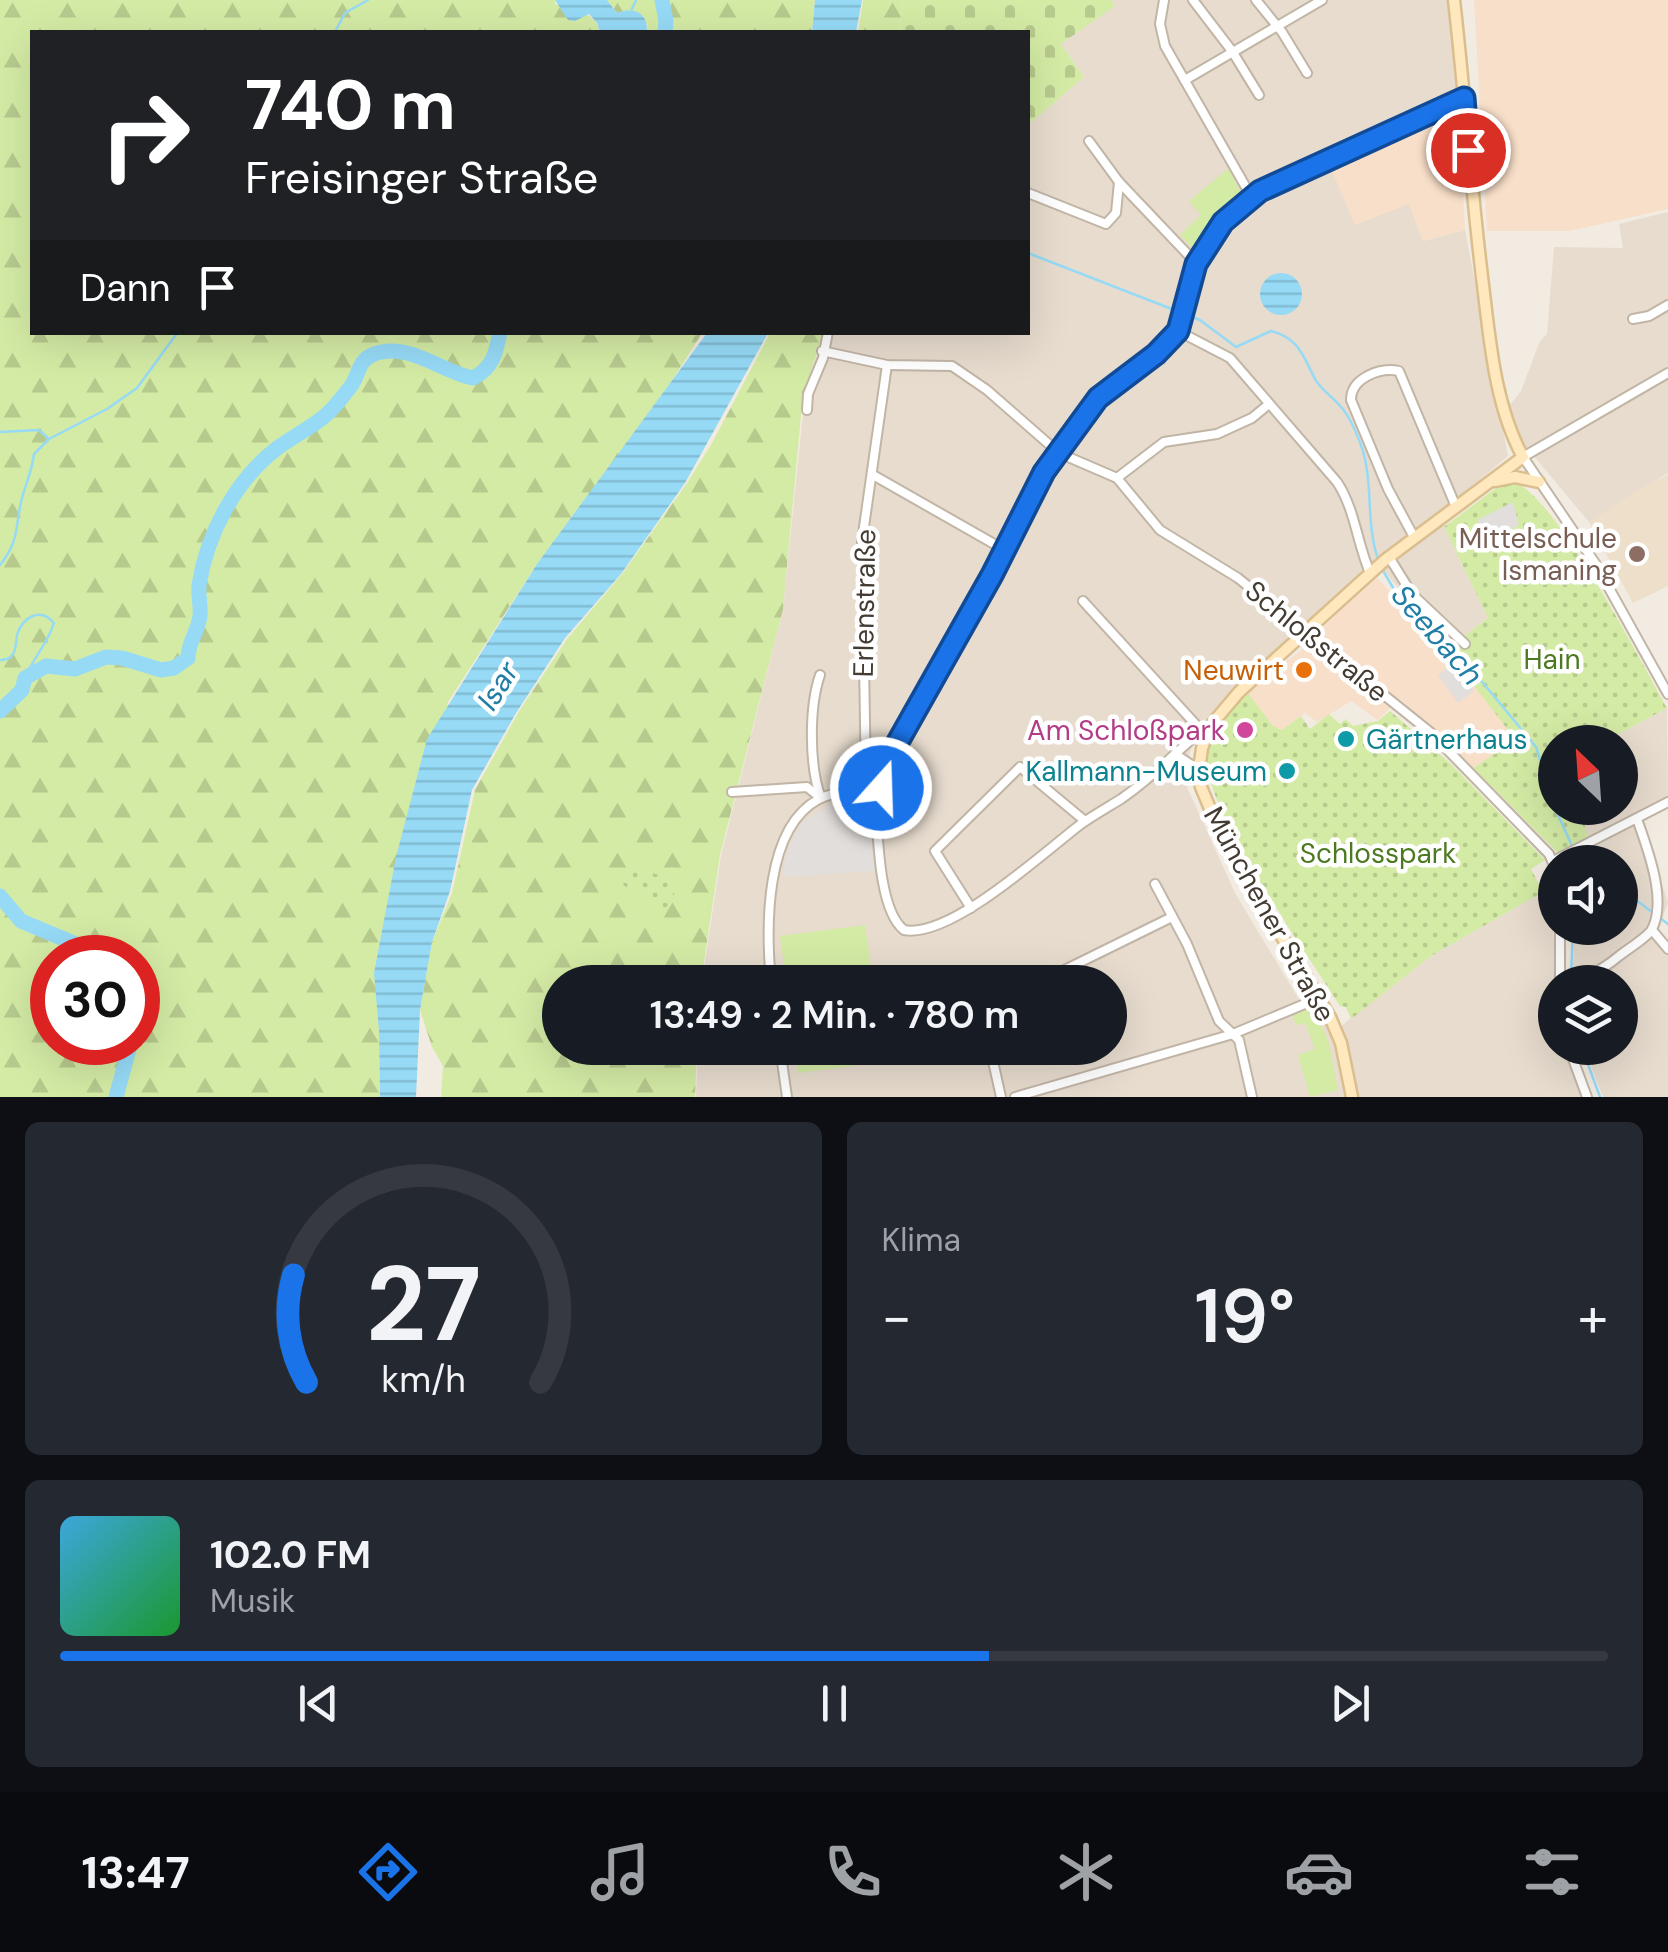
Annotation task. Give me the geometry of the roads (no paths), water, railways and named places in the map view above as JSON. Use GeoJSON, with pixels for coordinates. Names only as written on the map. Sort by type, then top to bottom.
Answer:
{"type":"FeatureCollection","features":[{"type":"Feature","properties":{"kind":"main road"},"geometry":{"type":"LineString","coordinates":[[1454,0],[1474,220],[1493,359],[1512,438],[1523,457]]}},
{"type":"Feature","properties":{"kind":"main road","name":"Münchener Straße"},"geometry":{"type":"LineString","coordinates":[[1352,1097],[1341,1042],[1319,998],[1230,854],[1204,796],[1199,770],[1211,725],[1239,692],[1380,565],[1523,457]]}},
{"type":"Feature","properties":{"kind":"main road"},"geometry":{"type":"LineString","coordinates":[[1490,482],[1515,477],[1539,482]]}},
{"type":"Feature","properties":{"kind":"street"},"geometry":{"type":"LineString","coordinates":[[1164,0],[1162,35],[1251,196]]}},
{"type":"Feature","properties":{"kind":"street"},"geometry":{"type":"LineString","coordinates":[[1193,0],[1232,51],[1259,96]]}},
{"type":"Feature","properties":{"kind":"street"},"geometry":{"type":"LineString","coordinates":[[1256,0],[1307,74]]}},
{"type":"Feature","properties":{"kind":"street"},"geometry":{"type":"LineString","coordinates":[[1185,80],[1322,0]]}},
{"type":"Feature","properties":{"kind":"street"},"geometry":{"type":"LineString","coordinates":[[877,779],[1044,472],[1098,398],[1156,354],[1178,331],[1196,264],[1223,222],[1251,196],[1464,98]]}},
{"type":"Feature","properties":{"kind":"street"},"geometry":{"type":"LineString","coordinates":[[1089,141],[1119,182],[1196,264]]}},
{"type":"Feature","properties":{"kind":"street"},"geometry":{"type":"LineString","coordinates":[[1030,194],[1106,224],[1116,214],[1119,182]]}},
{"type":"Feature","properties":{"kind":"street"},"geometry":{"type":"LineString","coordinates":[[1633,318],[1649,316],[1668,306]]}},
{"type":"Feature","properties":{"kind":"street"},"geometry":{"type":"LineString","coordinates":[[1178,331],[1230,358],[1348,498],[1360,552],[1380,565],[1465,644]]}},
{"type":"Feature","properties":{"kind":"street"},"geometry":{"type":"LineString","coordinates":[[806,410],[827,335]]}},
{"type":"Feature","properties":{"kind":"street","name":"Schloßstraße"},"geometry":{"type":"LineString","coordinates":[[822,351],[887,365],[952,366],[987,390],[1059,453],[1116,478],[1160,530],[1238,578],[1430,732],[1540,845]]}},
{"type":"Feature","properties":{"kind":"street","name":"Erlenstraße"},"geometry":{"type":"LineString","coordinates":[[866,785],[862,541],[887,365]]}},
{"type":"Feature","properties":{"kind":"street"},"geometry":{"type":"LineString","coordinates":[[1414,538],[1388,489],[1351,400],[1356,383],[1386,370],[1399,371],[1456,507]]}},
{"type":"Feature","properties":{"kind":"street"},"geometry":{"type":"LineString","coordinates":[[1668,373],[1523,457],[1595,563],[1668,694]]}},
{"type":"Feature","properties":{"kind":"street"},"geometry":{"type":"LineString","coordinates":[[1116,478],[1164,442],[1217,434],[1252,418],[1269,404]]}},
{"type":"Feature","properties":{"kind":"street"},"geometry":{"type":"LineString","coordinates":[[873,475],[1003,549]]}},
{"type":"Feature","properties":{"kind":"street"},"geometry":{"type":"LineString","coordinates":[[1083,601],[1198,727]]}},
{"type":"Feature","properties":{"kind":"street"},"geometry":{"type":"LineString","coordinates":[[820,675],[814,694],[814,779],[820,798]]}},
{"type":"Feature","properties":{"kind":"street"},"geometry":{"type":"LineString","coordinates":[[1198,727],[1211,725]]}},
{"type":"Feature","properties":{"kind":"street"},"geometry":{"type":"LineString","coordinates":[[866,785],[875,793],[881,864],[896,924],[904,930],[925,930],[970,908],[1124,797],[1193,738],[1198,727]]}},
{"type":"Feature","properties":{"kind":"street"},"geometry":{"type":"LineString","coordinates":[[1175,754],[1199,770]]}},
{"type":"Feature","properties":{"kind":"street"},"geometry":{"type":"LineString","coordinates":[[970,908],[935,851],[1020,767],[1086,821]]}},
{"type":"Feature","properties":{"kind":"street"},"geometry":{"type":"LineString","coordinates":[[771,965],[770,911],[782,846],[801,813],[820,798],[877,779]]}},
{"type":"Feature","properties":{"kind":"street"},"geometry":{"type":"LineString","coordinates":[[875,793],[881,786],[877,779]]}},
{"type":"Feature","properties":{"kind":"street"},"geometry":{"type":"LineString","coordinates":[[732,792],[808,787],[820,798]]}},
{"type":"Feature","properties":{"kind":"street"},"geometry":{"type":"LineString","coordinates":[[1638,817],[1668,802]]}},
{"type":"Feature","properties":{"kind":"street"},"geometry":{"type":"LineString","coordinates":[[1604,965],[1652,930],[1664,897],[1638,821]]}},
{"type":"Feature","properties":{"kind":"street"},"geometry":{"type":"LineString","coordinates":[[1584,845],[1623,825]]}},
{"type":"Feature","properties":{"kind":"street"},"geometry":{"type":"LineString","coordinates":[[1155,884],[1219,1022],[1239,1040],[1252,1097]]}},
{"type":"Feature","properties":{"kind":"street"},"geometry":{"type":"LineString","coordinates":[[1075,965],[1172,917]]}},
{"type":"Feature","properties":{"kind":"street"},"geometry":{"type":"LineString","coordinates":[[1652,930],[1668,949]]}},
{"type":"Feature","properties":{"kind":"street"},"geometry":{"type":"LineString","coordinates":[[1015,1097],[1233,1034],[1319,998]]}},
{"type":"Feature","properties":{"kind":"street"},"geometry":{"type":"LineString","coordinates":[[782,1065],[787,1097]]}},
{"type":"Feature","properties":{"kind":"street"},"geometry":{"type":"LineString","coordinates":[[994,1065],[1001,1097]]}},
{"type":"Feature","properties":{"kind":"street"},"geometry":{"type":"LineString","coordinates":[[1575,1065],[1587,1097]]}},
{"type":"Feature","properties":{"kind":"water"},"geometry":{"type":"Polygon","coordinates":[[[555,0],[607,0],[617,13],[639,13],[647,30],[599,30],[589,14],[568,20],[555,0]]]}},
{"type":"Feature","properties":{"kind":"water"},"geometry":{"type":"Polygon","coordinates":[[[815,0],[862,0],[856,30],[812,30],[815,0]]]}},
{"type":"Feature","properties":{"kind":"water"},"geometry":{"type":"Polygon","coordinates":[[[1281,273],[1296,279],[1302,294],[1296,309],[1281,315],[1266,309],[1260,294],[1266,279],[1281,273]]]}},
{"type":"Feature","properties":{"kind":"water","name":"Isar"},"geometry":{"type":"Polygon","coordinates":[[[706,335],[767,335],[685,483],[621,574],[565,638],[472,790],[450,891],[432,942],[420,1010],[416,1097],[380,1097],[374,973],[396,857],[427,739],[537,564],[706,335]]]}},
{"type":"Feature","properties":{"kind":"waterway"},"geometry":{"type":"LineString","coordinates":[[336,30],[345,13],[368,0]]}},
{"type":"Feature","properties":{"kind":"waterway"},"geometry":{"type":"LineString","coordinates":[[632,9],[636,0]]}},
{"type":"Feature","properties":{"kind":"waterway"},"geometry":{"type":"LineString","coordinates":[[662,0],[665,30]]}},
{"type":"Feature","properties":{"kind":"waterway","name":"Seebach"},"geometry":{"type":"LineString","coordinates":[[1030,254],[1200,320],[1236,347],[1271,331],[1294,343],[1318,383],[1348,416],[1358,437],[1366,462],[1372,533],[1379,562]]}},
{"type":"Feature","properties":{"kind":"waterway"},"geometry":{"type":"LineString","coordinates":[[0,432],[39,430],[49,439],[107,409],[137,388],[176,335]]}},
{"type":"Feature","properties":{"kind":"waterway"},"geometry":{"type":"LineString","coordinates":[[0,711],[22,690],[25,678],[46,666],[75,669],[106,657],[161,670],[174,668],[188,658],[200,616],[203,566],[216,528],[236,493],[261,462],[329,412],[372,355],[398,351],[473,378],[492,359],[499,335]]}},
{"type":"Feature","properties":{"kind":"waterway"},"geometry":{"type":"LineString","coordinates":[[0,565],[13,542],[34,454],[48,440]]}},
{"type":"Feature","properties":{"kind":"waterway","name":"Seebach"},"geometry":{"type":"LineString","coordinates":[[1382,569],[1395,591],[1469,666],[1538,753]]}},
{"type":"Feature","properties":{"kind":"waterway"},"geometry":{"type":"LineString","coordinates":[[0,660],[13,655],[19,629],[27,619],[37,615],[49,618],[54,623],[25,678]]}},
{"type":"Feature","properties":{"kind":"waterway","name":"Seebach"},"geometry":{"type":"LineString","coordinates":[[1563,825],[1572,845]]}},
{"type":"Feature","properties":{"kind":"waterway"},"geometry":{"type":"LineString","coordinates":[[0,896],[21,921],[54,935]]}},
{"type":"Feature","properties":{"kind":"waterway","name":"Seebach"},"geometry":{"type":"LineString","coordinates":[[1638,902],[1668,924]]}},
{"type":"Feature","properties":{"kind":"waterway"},"geometry":{"type":"LineString","coordinates":[[1571,965],[1572,945]]}},
{"type":"Feature","properties":{"kind":"waterway"},"geometry":{"type":"LineString","coordinates":[[116,1097],[125,1065]]}},
{"type":"Feature","properties":{"kind":"waterway"},"geometry":{"type":"LineString","coordinates":[[1588,1065],[1600,1097]]}},
{"type":"Feature","properties":{"kind":"place","name":"Mittelschule Ismaning"},"geometry":{"type":"Point","coordinates":[1637,554]}},
{"type":"Feature","properties":{"kind":"place","name":"Neuwirt"},"geometry":{"type":"Point","coordinates":[1304,670]}},
{"type":"Feature","properties":{"kind":"place","name":"Am Schloßpark"},"geometry":{"type":"Point","coordinates":[1245,730]}},
{"type":"Feature","properties":{"kind":"place","name":"Gärtnerhaus"},"geometry":{"type":"Point","coordinates":[1346,739]}},
{"type":"Feature","properties":{"kind":"place","name":"Kallmann-Museum"},"geometry":{"type":"Point","coordinates":[1287,771]}},
{"type":"Feature","properties":{"kind":"park label","name":"Hain"},"geometry":{"type":"Point","coordinates":[1552,659]}},
{"type":"Feature","properties":{"kind":"park label","name":"Schlosspark"},"geometry":{"type":"Point","coordinates":[1378,853]}}]}
